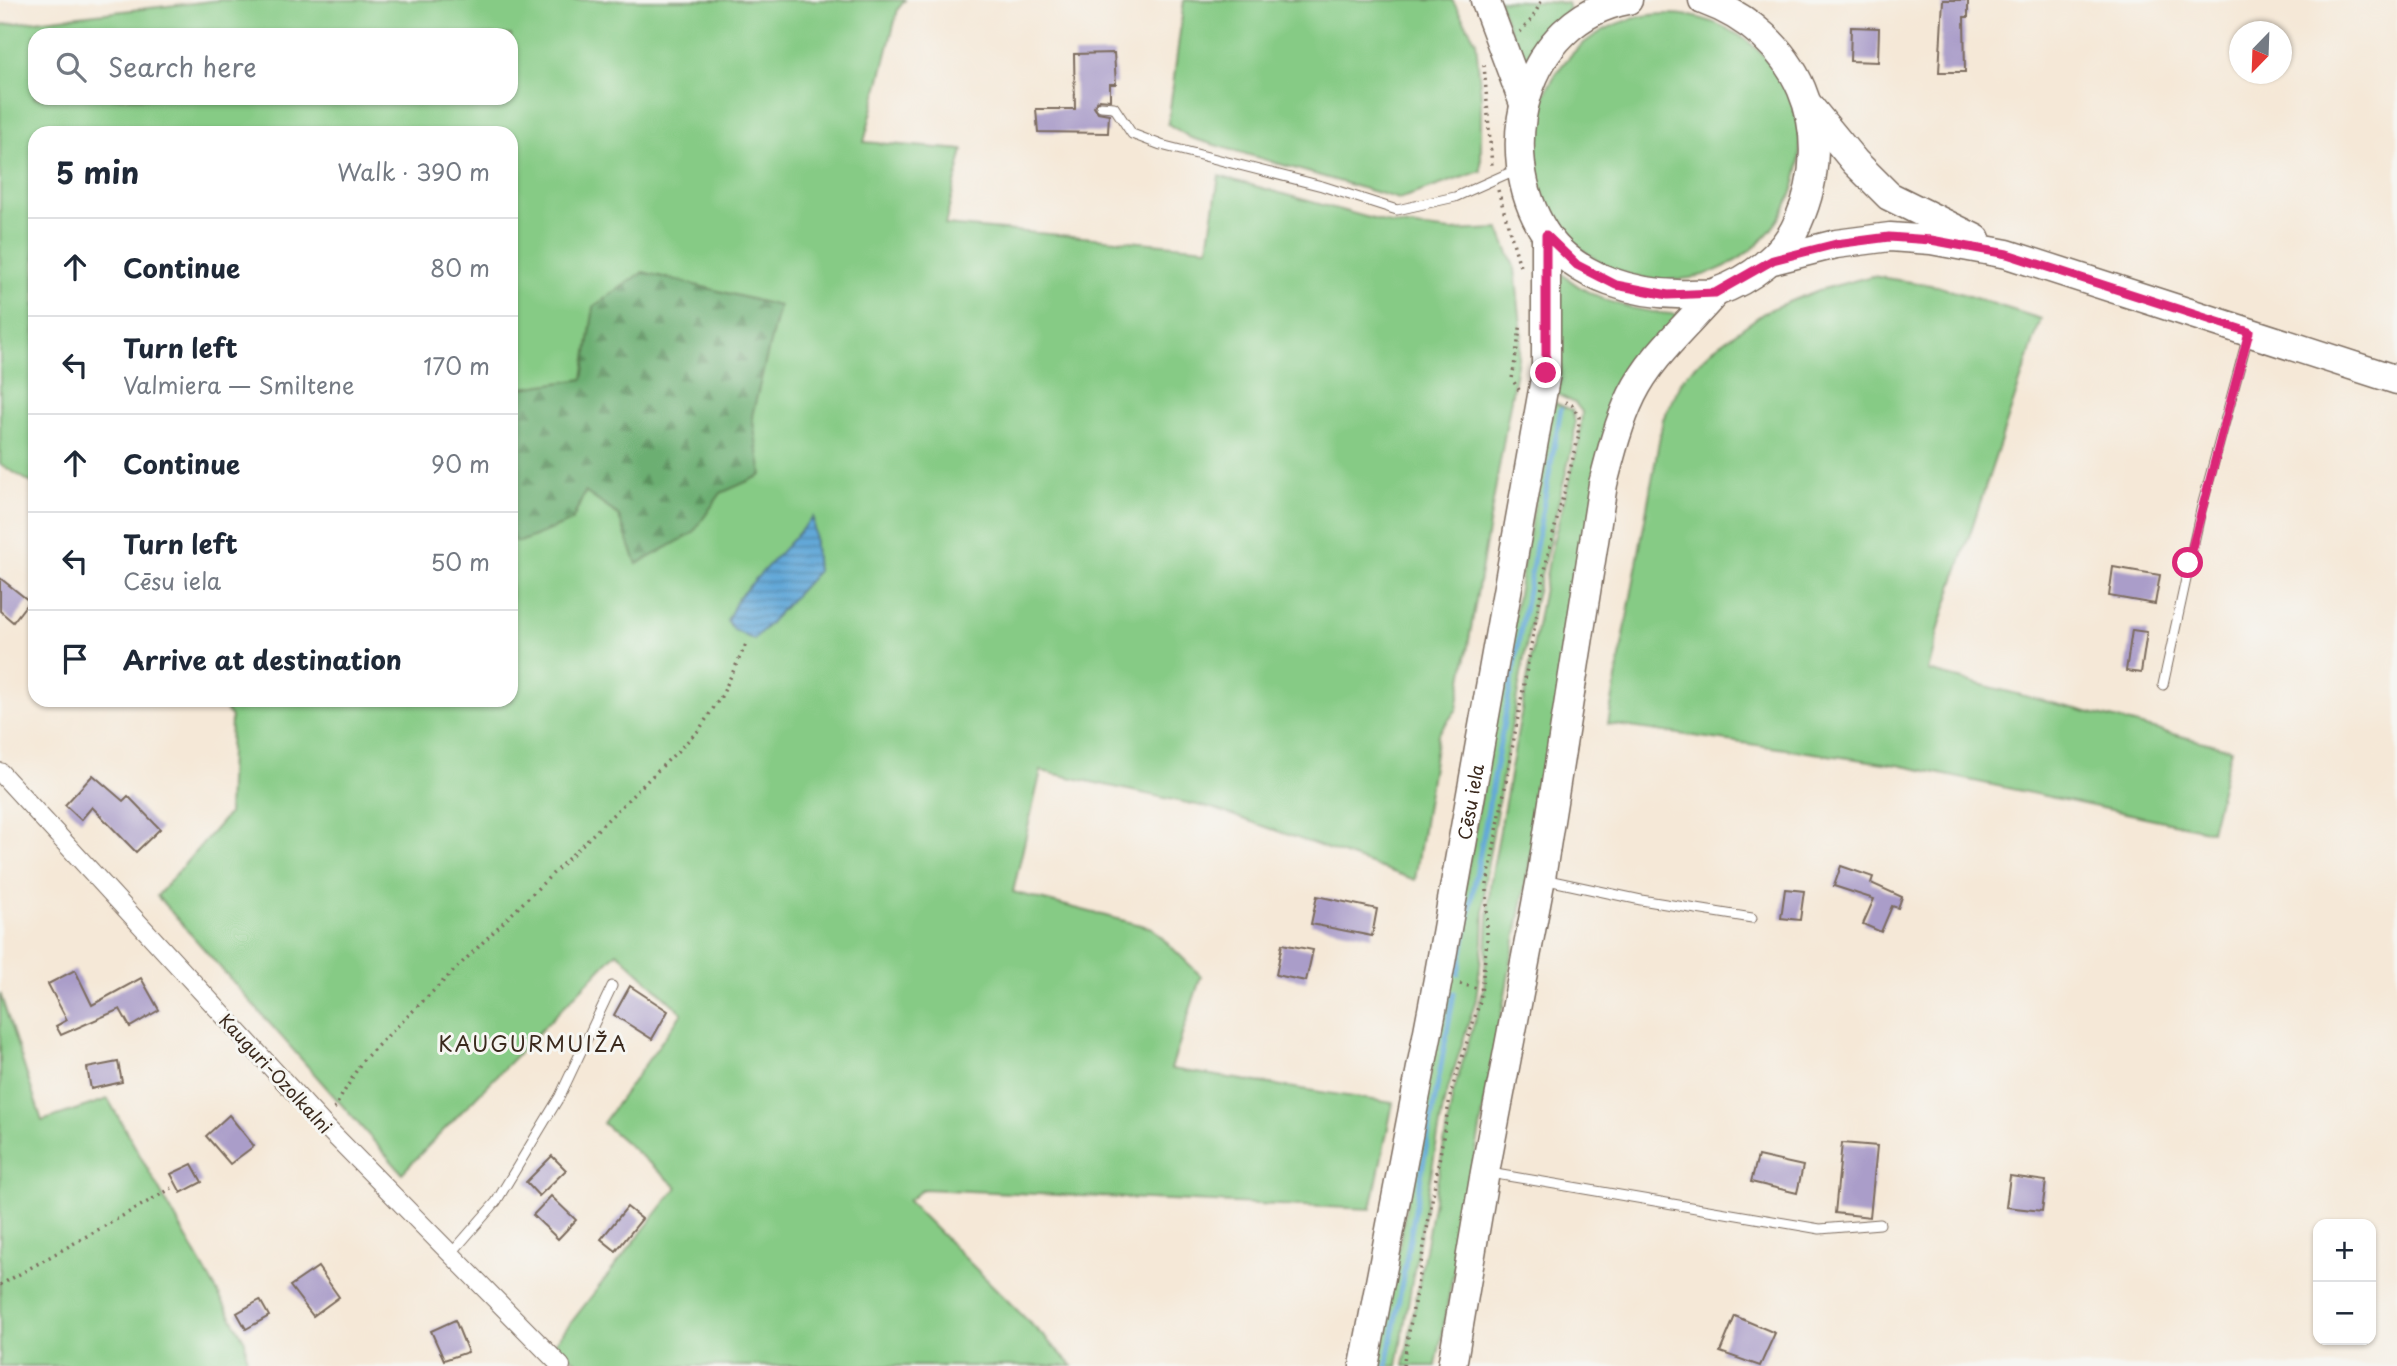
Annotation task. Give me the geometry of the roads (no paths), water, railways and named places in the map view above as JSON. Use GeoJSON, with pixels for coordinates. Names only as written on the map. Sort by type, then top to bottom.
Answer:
{"type":"FeatureCollection","features":[{"type":"Feature","properties":{"kind":"main road"},"geometry":{"type":"LineString","coordinates":[[1485,0],[1523,102]]}},
{"type":"Feature","properties":{"kind":"main road"},"geometry":{"type":"LineString","coordinates":[[1703,0],[1744,20],[1766,38],[1793,72],[1810,106],[1855,162],[1889,196],[2007,254]]}},
{"type":"Feature","properties":{"kind":"main road"},"geometry":{"type":"LineString","coordinates":[[1754,0],[1766,38]]}},
{"type":"Feature","properties":{"kind":"main road"},"geometry":{"type":"LineString","coordinates":[[1612,1],[1560,36],[1543,56],[1523,102],[1521,167],[1531,205],[1546,235],[1577,265],[1616,285],[1668,295],[1715,293]]}},
{"type":"Feature","properties":{"kind":"main road"},"geometry":{"type":"LineString","coordinates":[[1773,260],[1794,232],[1807,201],[1815,158],[1810,106]]}},
{"type":"Feature","properties":{"kind":"main road","name":"Cēsu iela"},"geometry":{"type":"LineString","coordinates":[[1364,1366],[1438,979],[1546,373],[1546,235]]}},
{"type":"Feature","properties":{"kind":"main road"},"geometry":{"type":"LineString","coordinates":[[1452,1366],[1485,1172],[1541,878],[1603,484],[1615,438],[1633,393],[1662,351],[1715,293],[1773,260],[1836,244],[1889,237],[1931,240],[2007,254],[2397,380]]}},
{"type":"Feature","properties":{"kind":"street","name":"Kauguri-Ozolkalni"},"geometry":{"type":"LineString","coordinates":[[0,772],[325,1126],[561,1366]]}},
{"type":"Feature","properties":{"kind":"lane"},"geometry":{"type":"LineString","coordinates":[[1101,106],[1114,107],[1132,134],[1160,145],[1285,176],[1397,210],[1455,197],[1521,167]]}},
{"type":"Feature","properties":{"kind":"lane"},"geometry":{"type":"LineString","coordinates":[[2163,685],[2201,510],[2249,332]]}},
{"type":"Feature","properties":{"kind":"lane"},"geometry":{"type":"LineString","coordinates":[[1541,878],[1641,900],[1752,918]]}},
{"type":"Feature","properties":{"kind":"lane"},"geometry":{"type":"LineString","coordinates":[[450,1255],[496,1202],[560,1097],[612,986]]}},
{"type":"Feature","properties":{"kind":"lane"},"geometry":{"type":"LineString","coordinates":[[1485,1172],[1820,1229],[1880,1224]]}},
{"type":"Feature","properties":{"kind":"water"},"geometry":{"type":"Polygon","coordinates":[[[813,517],[817,572],[754,640],[734,630],[727,621],[738,598],[813,517]]]}},
{"type":"Feature","properties":{"kind":"waterway"},"geometry":{"type":"LineString","coordinates":[[1458,974],[1561,409]]}},
{"type":"Feature","properties":{"kind":"waterway"},"geometry":{"type":"LineString","coordinates":[[1387,1366],[1454,993]]}},
{"type":"Feature","properties":{"kind":"district","name":"KAUGURMUIŽA"},"geometry":{"type":"Point","coordinates":[533,1043]}}]}
